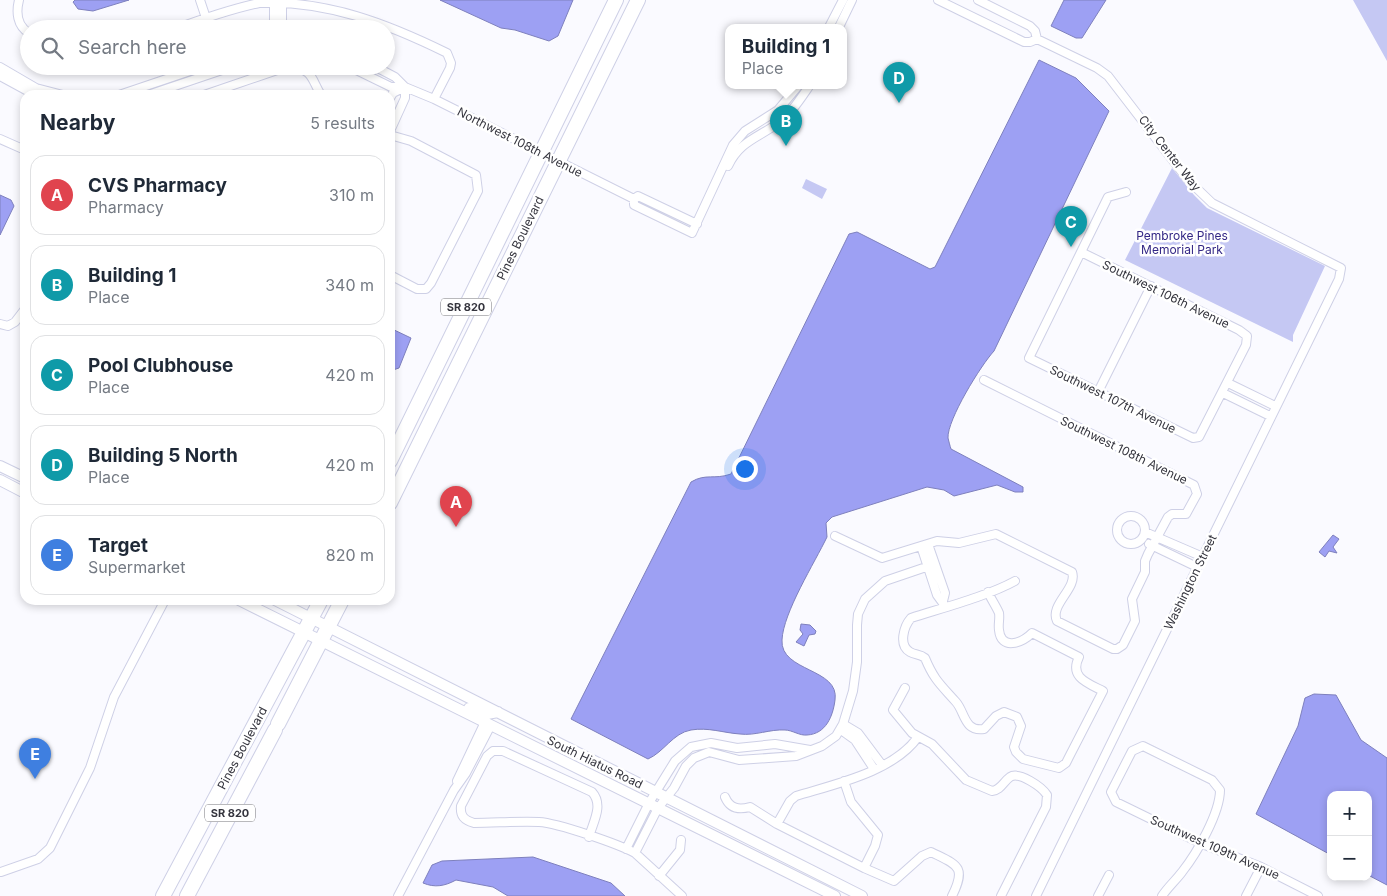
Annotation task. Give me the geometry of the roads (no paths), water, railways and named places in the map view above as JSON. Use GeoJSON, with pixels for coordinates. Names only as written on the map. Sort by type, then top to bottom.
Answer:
{"type":"FeatureCollection","features":[{"type":"Feature","properties":{"kind":"highway","name":"Pines Boulevard"},"geometry":{"type":"LineString","coordinates":[[395,451],[616,0]]}},
{"type":"Feature","properties":{"kind":"highway","name":"Pines Boulevard"},"geometry":{"type":"LineString","coordinates":[[395,493],[638,0]]}},
{"type":"Feature","properties":{"kind":"highway","name":"Pines Boulevard"},"geometry":{"type":"LineString","coordinates":[[163,896],[318,605]]}},
{"type":"Feature","properties":{"kind":"highway","name":"Pines Boulevard"},"geometry":{"type":"LineString","coordinates":[[187,896],[322,642],[340,605]]}},
{"type":"Feature","properties":{"kind":"main road"},"geometry":{"type":"LineString","coordinates":[[0,466],[20,476]]}},
{"type":"Feature","properties":{"kind":"main road"},"geometry":{"type":"LineString","coordinates":[[0,480],[20,490]]}},
{"type":"Feature","properties":{"kind":"main road","name":"South Hiatus Road"},"geometry":{"type":"LineString","coordinates":[[249,605],[835,896]]}},
{"type":"Feature","properties":{"kind":"main road","name":"South Hiatus Road"},"geometry":{"type":"LineString","coordinates":[[285,605],[862,896]]}},
{"type":"Feature","properties":{"kind":"main road"},"geometry":{"type":"LineString","coordinates":[[436,699],[447,698],[487,714],[498,712]]}},
{"type":"Feature","properties":{"kind":"main road"},"geometry":{"type":"LineString","coordinates":[[488,724],[504,722],[539,740],[556,743]]}},
{"type":"Feature","properties":{"kind":"street"},"geometry":{"type":"LineString","coordinates":[[19,0],[16,11],[20,23]]}},
{"type":"Feature","properties":{"kind":"street"},"geometry":{"type":"LineString","coordinates":[[200,0],[206,18]]}},
{"type":"Feature","properties":{"kind":"street"},"geometry":{"type":"LineString","coordinates":[[200,20],[260,3],[302,0],[339,6],[380,20]]}},
{"type":"Feature","properties":{"kind":"street"},"geometry":{"type":"LineString","coordinates":[[831,24],[843,0]]}},
{"type":"Feature","properties":{"kind":"street"},"geometry":{"type":"LineString","coordinates":[[840,24],[852,0]]}},
{"type":"Feature","properties":{"kind":"street"},"geometry":{"type":"LineString","coordinates":[[938,0],[1024,42],[1030,42],[1037,38],[1035,31],[1030,26],[978,0]]}},
{"type":"Feature","properties":{"kind":"street"},"geometry":{"type":"LineString","coordinates":[[275,20],[278,2]]}},
{"type":"Feature","properties":{"kind":"street"},"geometry":{"type":"LineString","coordinates":[[278,2],[281,20]]}},
{"type":"Feature","properties":{"kind":"street"},"geometry":{"type":"LineString","coordinates":[[395,27],[447,53],[451,63],[434,99]]}},
{"type":"Feature","properties":{"kind":"street","name":"City Center Way"},"geometry":{"type":"LineString","coordinates":[[1037,38],[1092,65],[1108,76],[1188,180],[1214,205],[1341,268]]}},
{"type":"Feature","properties":{"kind":"street"},"geometry":{"type":"LineString","coordinates":[[0,67],[36,88],[44,90]]}},
{"type":"Feature","properties":{"kind":"street"},"geometry":{"type":"LineString","coordinates":[[134,90],[178,75]]}},
{"type":"Feature","properties":{"kind":"street"},"geometry":{"type":"LineString","coordinates":[[163,90],[207,75]]}},
{"type":"Feature","properties":{"kind":"street"},"geometry":{"type":"LineString","coordinates":[[219,90],[264,75]]}},
{"type":"Feature","properties":{"kind":"street"},"geometry":{"type":"LineString","coordinates":[[312,75],[319,90]]}},
{"type":"Feature","properties":{"kind":"street","name":"Northwest 108th Avenue"},"geometry":{"type":"LineString","coordinates":[[366,75],[391,87],[405,87],[434,99],[634,199]]}},
{"type":"Feature","properties":{"kind":"street","name":"Northwest 108th Avenue"},"geometry":{"type":"LineString","coordinates":[[391,75],[405,87]]}},
{"type":"Feature","properties":{"kind":"street"},"geometry":{"type":"LineString","coordinates":[[0,76],[26,90]]}},
{"type":"Feature","properties":{"kind":"street"},"geometry":{"type":"LineString","coordinates":[[395,92],[405,87],[405,98],[395,121]]}},
{"type":"Feature","properties":{"kind":"street"},"geometry":{"type":"LineString","coordinates":[[696,224],[697,218],[733,145],[746,131],[778,110],[796,89]]}},
{"type":"Feature","properties":{"kind":"street"},"geometry":{"type":"LineString","coordinates":[[696,224],[701,221],[739,148],[751,138],[777,124],[795,106],[807,89]]}},
{"type":"Feature","properties":{"kind":"street"},"geometry":{"type":"LineString","coordinates":[[395,135],[411,141],[476,175],[478,184],[478,191],[431,283],[426,289],[417,289],[395,278]]}},
{"type":"Feature","properties":{"kind":"street"},"geometry":{"type":"LineString","coordinates":[[0,139],[20,148]]}},
{"type":"Feature","properties":{"kind":"street"},"geometry":{"type":"LineString","coordinates":[[1081,252],[1108,197],[1126,192]]}},
{"type":"Feature","properties":{"kind":"street","name":"Northwest 108th Avenue"},"geometry":{"type":"LineString","coordinates":[[638,196],[696,224],[692,233],[634,205],[634,199],[638,196]]}},
{"type":"Feature","properties":{"kind":"street","name":"Southwest 106th Avenue"},"geometry":{"type":"LineString","coordinates":[[1081,252],[1245,333],[1248,339],[1228,383]]}},
{"type":"Feature","properties":{"kind":"street","name":"Southwest 107th Avenue"},"geometry":{"type":"LineString","coordinates":[[1081,252],[1028,358],[1193,438],[1199,437],[1223,393]]}},
{"type":"Feature","properties":{"kind":"street","name":"Washington Street"},"geometry":{"type":"LineString","coordinates":[[1036,896],[1203,557],[1270,416],[1339,279],[1341,268]]}},
{"type":"Feature","properties":{"kind":"street"},"geometry":{"type":"LineString","coordinates":[[1098,392],[1151,286]]}},
{"type":"Feature","properties":{"kind":"street"},"geometry":{"type":"LineString","coordinates":[[4,325],[15,322],[20,316]]}},
{"type":"Feature","properties":{"kind":"street","name":"Southwest 108th Avenue"},"geometry":{"type":"LineString","coordinates":[[984,380],[1191,482],[1196,494],[1189,511],[1186,514],[1172,514],[1168,517],[1156,540]]}},
{"type":"Feature","properties":{"kind":"street"},"geometry":{"type":"LineString","coordinates":[[1270,416],[1223,393],[1228,383],[1275,406]]}},
{"type":"Feature","properties":{"kind":"street"},"geometry":{"type":"LineString","coordinates":[[1241,402],[1246,392]]}},
{"type":"Feature","properties":{"kind":"street"},"geometry":{"type":"LineString","coordinates":[[835,536],[882,558],[942,540],[964,543],[996,534],[1072,572],[1072,580],[1055,619],[1117,649],[1123,645],[1136,621],[1132,599],[1145,572],[1145,561],[1156,540],[1165,536],[1181,548],[1203,557]]}},
{"type":"Feature","properties":{"kind":"street"},"geometry":{"type":"LineString","coordinates":[[1143,535],[1156,540],[1174,556],[1197,567]]}},
{"type":"Feature","properties":{"kind":"street"},"geometry":{"type":"LineString","coordinates":[[924,545],[931,565],[945,593],[944,603]]}},
{"type":"Feature","properties":{"kind":"street"},"geometry":{"type":"LineString","coordinates":[[1174,556],[1181,548]]}},
{"type":"Feature","properties":{"kind":"street"},"geometry":{"type":"LineString","coordinates":[[626,849],[653,806],[666,798],[686,766],[702,754],[710,752],[739,760],[755,760],[796,756],[830,742],[842,727],[855,677],[857,625],[861,607],[872,591],[879,585],[931,565]]}},
{"type":"Feature","properties":{"kind":"street"},"geometry":{"type":"LineString","coordinates":[[988,592],[998,612],[999,631],[1005,641],[1018,644],[1032,633],[1079,658],[1075,669],[1077,675],[1082,680],[1102,690],[1069,757],[1059,768],[1023,759],[1016,752],[1014,747],[1021,730],[1021,723],[1016,717],[1004,712],[996,716],[984,729],[972,727],[963,718],[958,704],[931,674],[925,658],[908,651],[903,634],[911,618],[944,603],[988,592],[1015,581]]}},
{"type":"Feature","properties":{"kind":"street"},"geometry":{"type":"LineString","coordinates":[[1,872],[38,860],[50,848],[90,768],[114,697],[162,605]]}},
{"type":"Feature","properties":{"kind":"street"},"geometry":{"type":"LineString","coordinates":[[905,688],[893,710],[918,737],[932,744],[961,776],[975,786],[996,791],[1008,779],[1017,776],[1044,791],[1048,800],[1046,807],[1001,896]]}},
{"type":"Feature","properties":{"kind":"street"},"geometry":{"type":"LineString","coordinates":[[408,896],[399,894],[454,790],[460,770],[488,724]]}},
{"type":"Feature","properties":{"kind":"street"},"geometry":{"type":"LineString","coordinates":[[842,727],[858,733],[882,765]]}},
{"type":"Feature","properties":{"kind":"street"},"geometry":{"type":"LineString","coordinates":[[842,727],[855,740],[874,768]]}},
{"type":"Feature","properties":{"kind":"street"},"geometry":{"type":"LineString","coordinates":[[777,824],[790,801],[796,796],[844,781],[882,765],[900,756],[918,737]]}},
{"type":"Feature","properties":{"kind":"street"},"geometry":{"type":"LineString","coordinates":[[635,854],[653,806],[656,792],[678,757],[698,745],[711,743],[737,748],[775,744],[810,750]]}},
{"type":"Feature","properties":{"kind":"street","name":"Southwest 109th Avenue"},"geometry":{"type":"LineString","coordinates":[[1200,843],[1220,801],[1220,790],[1212,780],[1143,746],[1132,751],[1112,792],[1116,802],[1200,843],[1260,867],[1318,896]]}},
{"type":"Feature","properties":{"kind":"street"},"geometry":{"type":"LineString","coordinates":[[589,836],[599,805],[598,798],[592,792],[503,751],[493,751],[487,756],[461,806],[460,813],[465,820],[474,823],[540,822],[626,849],[635,854],[682,896]]}},
{"type":"Feature","properties":{"kind":"street"},"geometry":{"type":"LineString","coordinates":[[844,781],[852,802],[878,835],[875,846],[864,868]]}},
{"type":"Feature","properties":{"kind":"street"},"geometry":{"type":"LineString","coordinates":[[725,797],[732,807],[740,809],[750,807],[777,824],[894,881],[922,856],[931,852],[955,864],[960,870],[960,880],[952,896]]}},
{"type":"Feature","properties":{"kind":"street"},"geometry":{"type":"LineString","coordinates":[[659,876],[680,850],[681,840]]}},
{"type":"Feature","properties":{"kind":"street"},"geometry":{"type":"LineString","coordinates":[[1162,896],[1181,874],[1200,843]]}},
{"type":"Feature","properties":{"kind":"street"},"geometry":{"type":"LineString","coordinates":[[1246,896],[1260,867]]}},
{"type":"Feature","properties":{"kind":"street"},"geometry":{"type":"LineString","coordinates":[[1098,896],[1110,875]]}},
{"type":"Feature","properties":{"kind":"water"},"geometry":{"type":"Polygon","coordinates":[[[75,0],[129,0],[93,11],[78,9],[73,2],[75,0]]]}},
{"type":"Feature","properties":{"kind":"water"},"geometry":{"type":"Polygon","coordinates":[[[440,0],[573,0],[558,36],[549,41],[515,30],[501,28],[440,0]]]}},
{"type":"Feature","properties":{"kind":"water"},"geometry":{"type":"Polygon","coordinates":[[[1064,0],[1106,0],[1082,38],[1076,38],[1051,26],[1064,0]]]}},
{"type":"Feature","properties":{"kind":"water"},"geometry":{"type":"Polygon","coordinates":[[[1039,60],[1076,78],[1109,111],[994,351],[973,380],[959,406],[949,430],[948,438],[951,449],[1023,487],[1023,492],[1015,492],[997,485],[954,496],[944,490],[927,487],[832,517],[826,523],[827,537],[800,588],[788,616],[782,640],[784,650],[790,658],[799,665],[820,675],[829,682],[834,690],[835,700],[830,718],[824,728],[814,734],[804,735],[785,730],[774,730],[746,734],[697,729],[679,735],[648,759],[571,719],[691,482],[706,477],[720,477],[731,474],[849,234],[857,232],[930,269],[935,267],[1039,60]]]}},
{"type":"Feature","properties":{"kind":"water"},"geometry":{"type":"Polygon","coordinates":[[[0,195],[11,200],[14,206],[0,235],[0,195]]]}},
{"type":"Feature","properties":{"kind":"water"},"geometry":{"type":"Polygon","coordinates":[[[395,330],[411,338],[399,368],[395,369],[395,330]]]}},
{"type":"Feature","properties":{"kind":"water"},"geometry":{"type":"Polygon","coordinates":[[[1333,535],[1339,539],[1333,547],[1337,553],[1329,551],[1325,557],[1319,552],[1333,535]]]}},
{"type":"Feature","properties":{"kind":"water"},"geometry":{"type":"Polygon","coordinates":[[[801,624],[810,625],[816,631],[815,634],[809,635],[804,646],[796,642],[803,634],[800,630],[801,624]]]}},
{"type":"Feature","properties":{"kind":"water"},"geometry":{"type":"Polygon","coordinates":[[[1314,694],[1336,695],[1361,740],[1387,758],[1387,885],[1372,877],[1372,791],[1327,791],[1327,853],[1256,814],[1298,726],[1305,698],[1314,694]]]}},
{"type":"Feature","properties":{"kind":"water"},"geometry":{"type":"Polygon","coordinates":[[[533,857],[611,883],[625,896],[508,896],[493,887],[456,880],[440,886],[423,883],[432,865],[442,861],[533,857]]]}},
{"type":"Feature","properties":{"kind":"place","name":"Building 5 North"},"geometry":{"type":"Point","coordinates":[899,103]}},
{"type":"Feature","properties":{"kind":"place","name":"Building 1"},"geometry":{"type":"Point","coordinates":[786,146]}},
{"type":"Feature","properties":{"kind":"place","name":"Pool Clubhouse"},"geometry":{"type":"Point","coordinates":[1071,247]}},
{"type":"Feature","properties":{"kind":"place","name":"CVS Pharmacy"},"geometry":{"type":"Point","coordinates":[456,527]}},
{"type":"Feature","properties":{"kind":"place","name":"Target"},"geometry":{"type":"Point","coordinates":[35,779]}},
{"type":"Feature","properties":{"kind":"park label","name":"Pembroke Pines Memorial Park"},"geometry":{"type":"Point","coordinates":[1182,242]}}]}
